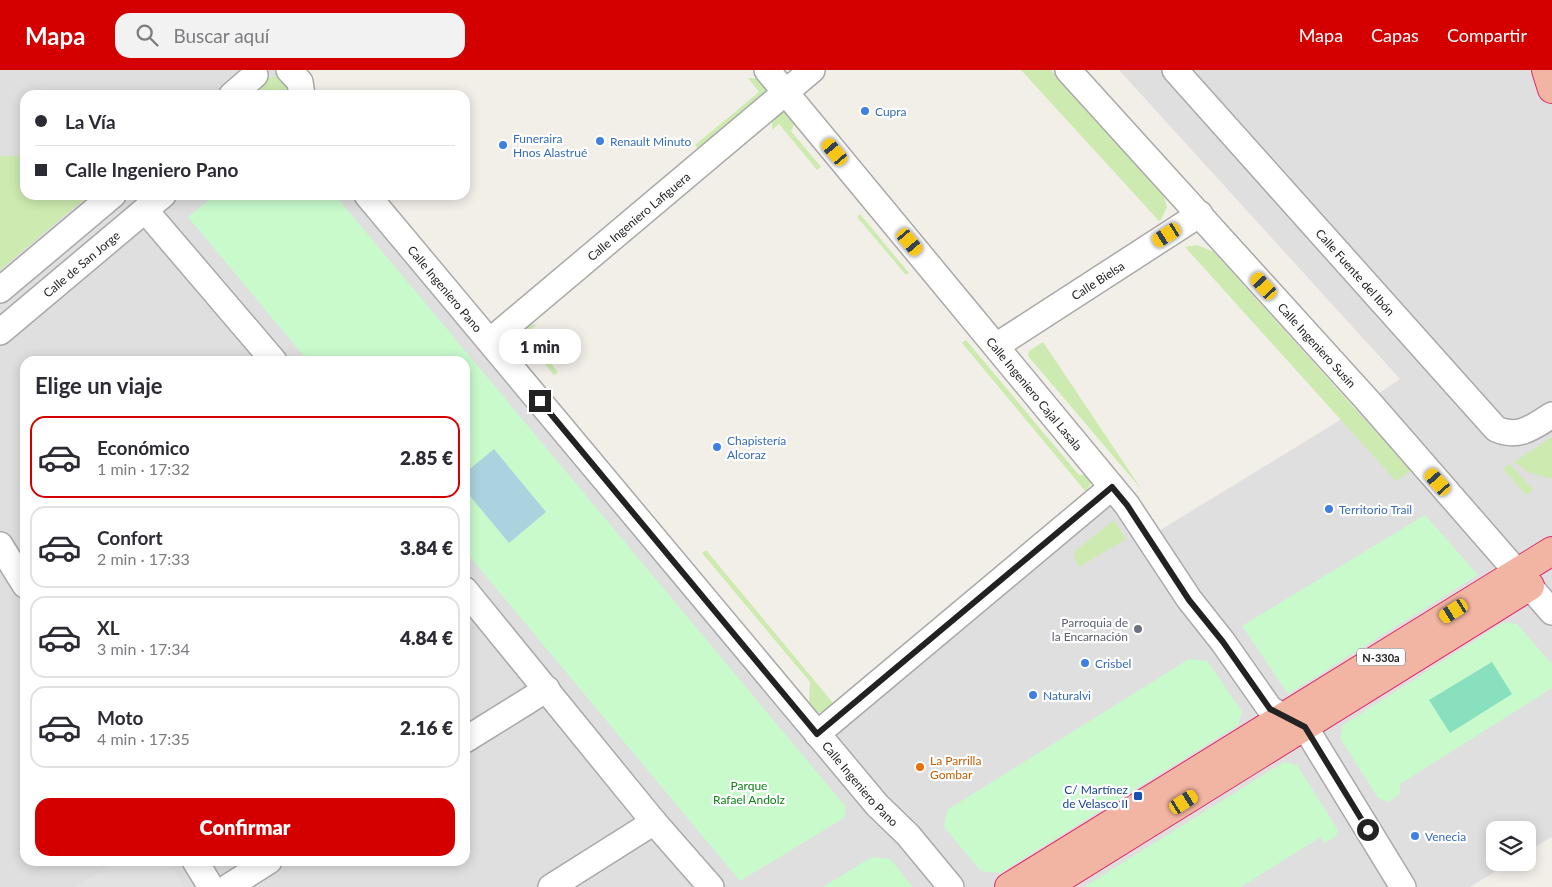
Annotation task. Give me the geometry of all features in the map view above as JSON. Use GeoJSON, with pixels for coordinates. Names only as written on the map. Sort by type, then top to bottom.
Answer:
{"type":"FeatureCollection","features":[{"type":"Feature","properties":{"kind":"highway"},"geometry":{"type":"LineString","coordinates":[[1546,70],[1552,89]]}},
{"type":"Feature","properties":{"kind":"highway","name":"N-330a"},"geometry":{"type":"LineString","coordinates":[[1009,887],[1294,722],[1531,577],[1552,551]]}},
{"type":"Feature","properties":{"kind":"highway","name":"N-330a"},"geometry":{"type":"LineString","coordinates":[[1046,887],[1294,722]]}},
{"type":"Feature","properties":{"kind":"street","name":"Calle Ingeniero Cajal Lasala"},"geometry":{"type":"LineString","coordinates":[[767,70],[1127,505],[1189,600],[1209,624],[1270,709],[1294,722]]}},
{"type":"Feature","properties":{"kind":"street","name":"Calle Ingeniero Lafiguera"},"geometry":{"type":"LineString","coordinates":[[490,341],[812,70]]}},
{"type":"Feature","properties":{"kind":"street","name":"Calle Ingeniero Susín"},"geometry":{"type":"LineString","coordinates":[[1068,70],[1531,577],[1552,612]]}},
{"type":"Feature","properties":{"kind":"street","name":"Calle Fuente del Ibón"},"geometry":{"type":"LineString","coordinates":[[1175,70],[1496,429],[1509,433],[1524,432],[1552,415]]}},
{"type":"Feature","properties":{"kind":"street"},"geometry":{"type":"LineString","coordinates":[[240,90],[255,80]]}},
{"type":"Feature","properties":{"kind":"street"},"geometry":{"type":"LineString","coordinates":[[0,290],[107,200]]}},
{"type":"Feature","properties":{"kind":"street","name":"Calle Ingeniero Pano"},"geometry":{"type":"LineString","coordinates":[[371,200],[817,734],[877,805],[908,835],[951,887]]}},
{"type":"Feature","properties":{"kind":"street"},"geometry":{"type":"LineString","coordinates":[[154,203],[270,356]]}},
{"type":"Feature","properties":{"kind":"street","name":"Calle de San Jorge"},"geometry":{"type":"LineString","coordinates":[[0,332],[154,203]]}},
{"type":"Feature","properties":{"kind":"street","name":"Calle Bielsa"},"geometry":{"type":"LineString","coordinates":[[996,346],[1200,214]]}},
{"type":"Feature","properties":{"kind":"street"},"geometry":{"type":"LineString","coordinates":[[817,734],[1112,487]]}},
{"type":"Feature","properties":{"kind":"street"},"geometry":{"type":"LineString","coordinates":[[0,545],[20,577]]}},
{"type":"Feature","properties":{"kind":"street"},"geometry":{"type":"LineString","coordinates":[[470,596],[654,822],[711,887]]}},
{"type":"Feature","properties":{"kind":"street"},"geometry":{"type":"LineString","coordinates":[[470,737],[547,689]]}},
{"type":"Feature","properties":{"kind":"street"},"geometry":{"type":"LineString","coordinates":[[1294,722],[1368,830],[1403,887]]}},
{"type":"Feature","properties":{"kind":"street"},"geometry":{"type":"LineString","coordinates":[[551,887],[654,822]]}},
{"type":"Feature","properties":{"kind":"street"},"geometry":{"type":"LineString","coordinates":[[198,866],[211,887]]}},
{"type":"Feature","properties":{"kind":"street"},"geometry":{"type":"LineString","coordinates":[[228,887],[261,866]]}},
{"type":"Feature","properties":{"kind":"shaded area"},"geometry":{"type":"Polygon","coordinates":[[[0,70],[301,70],[302,90],[20,90],[20,200],[371,200],[817,734],[1112,487],[1149,537],[1332,425],[1400,379],[1119,70],[1552,70],[1552,837],[1536,846],[1536,821],[1486,821],[1486,871],[1496,871],[1470,887],[0,887],[0,70]]]}},
{"type":"Feature","properties":{"kind":"shaded area"},"geometry":{"type":"Polygon","coordinates":[[[109,866],[171,866],[184,887],[75,887],[109,866]]]}},
{"type":"Feature","properties":{"kind":"green space"},"geometry":{"type":"Polygon","coordinates":[[[1021,70],[1051,70],[1163,194],[1167,207],[1161,220],[1159,221],[1021,70]]]}},
{"type":"Feature","properties":{"kind":"green space"},"geometry":{"type":"Polygon","coordinates":[[[278,76],[288,81],[291,90],[258,90],[261,84],[270,78],[278,76]]]}},
{"type":"Feature","properties":{"kind":"green space"},"geometry":{"type":"Polygon","coordinates":[[[748,78],[760,78],[766,88],[765,93],[698,149],[695,145],[759,92],[748,78]]]}},
{"type":"Feature","properties":{"kind":"green space"},"geometry":{"type":"Polygon","coordinates":[[[781,111],[787,113],[795,123],[791,131],[821,167],[817,170],[779,124],[772,130],[772,119],[781,111]]]}},
{"type":"Feature","properties":{"kind":"green space"},"geometry":{"type":"Polygon","coordinates":[[[0,156],[20,156],[20,200],[83,200],[0,270],[0,156]]]}},
{"type":"Feature","properties":{"kind":"green space","name":"Parque Rafael Andolz"},"geometry":{"type":"Polygon","coordinates":[[[209,200],[339,200],[469,356],[304,356],[188,217],[209,200]]]}},
{"type":"Feature","properties":{"kind":"green space"},"geometry":{"type":"Polygon","coordinates":[[[860,214],[909,273],[906,275],[857,217],[860,214]]]}},
{"type":"Feature","properties":{"kind":"green space"},"geometry":{"type":"Polygon","coordinates":[[[1197,245],[1214,252],[1411,471],[1396,481],[1185,247],[1197,245]]]}},
{"type":"Feature","properties":{"kind":"green space"},"geometry":{"type":"Polygon","coordinates":[[[537,324],[526,334],[558,372],[554,375],[528,344],[522,365],[512,351],[514,337],[526,326],[537,324]]]}},
{"type":"Feature","properties":{"kind":"green space"},"geometry":{"type":"Polygon","coordinates":[[[966,340],[1079,475],[1090,475],[1090,484],[1086,492],[962,343],[966,340]]]}},
{"type":"Feature","properties":{"kind":"green space"},"geometry":{"type":"Polygon","coordinates":[[[1043,342],[1142,490],[1028,356],[1029,351],[1043,342]]]}},
{"type":"Feature","properties":{"kind":"green space","name":"Parque Rafael Andolz"},"geometry":{"type":"Polygon","coordinates":[[[470,357],[846,807],[844,818],[740,881],[470,557],[470,357]]]}},
{"type":"Feature","properties":{"kind":"green space"},"geometry":{"type":"Polygon","coordinates":[[[1552,437],[1552,479],[1528,472],[1514,462],[1552,437]]]}},
{"type":"Feature","properties":{"kind":"green space"},"geometry":{"type":"Polygon","coordinates":[[[1510,464],[1533,490],[1526,495],[1503,469],[1510,464]]]}},
{"type":"Feature","properties":{"kind":"green space"},"geometry":{"type":"Polygon","coordinates":[[[1425,515],[1478,575],[1288,694],[1242,626],[1425,515]]]}},
{"type":"Feature","properties":{"kind":"green space"},"geometry":{"type":"Polygon","coordinates":[[[1114,520],[1126,539],[1079,567],[1074,558],[1075,551],[1114,520]]]}},
{"type":"Feature","properties":{"kind":"green space"},"geometry":{"type":"Polygon","coordinates":[[[706,550],[834,704],[820,713],[809,710],[810,682],[702,553],[706,550]]]}},
{"type":"Feature","properties":{"kind":"green space"},"geometry":{"type":"Polygon","coordinates":[[[1504,622],[1517,624],[1552,664],[1552,688],[1400,784],[1400,794],[1388,802],[1378,798],[1340,738],[1343,725],[1504,622]]]}},
{"type":"Feature","properties":{"kind":"green space"},"geometry":{"type":"Polygon","coordinates":[[[1189,659],[1207,661],[1210,665],[1242,712],[1238,725],[1000,873],[981,871],[944,827],[947,810],[1189,659]]]}},
{"type":"Feature","properties":{"kind":"green space"},"geometry":{"type":"Polygon","coordinates":[[[1492,662],[1512,694],[1450,733],[1429,700],[1492,662]]]}},
{"type":"Feature","properties":{"kind":"green space"},"geometry":{"type":"Polygon","coordinates":[[[1284,762],[1297,765],[1338,830],[1336,836],[1323,844],[1322,836],[1241,887],[1084,887],[1284,762]]]}},
{"type":"Feature","properties":{"kind":"green space"},"geometry":{"type":"Polygon","coordinates":[[[872,857],[890,859],[913,887],[823,887],[872,857]]]}},
{"type":"Feature","properties":{"kind":"water"},"geometry":{"type":"Polygon","coordinates":[[[494,449],[546,512],[509,543],[470,496],[470,469],[494,449]]]}},
{"type":"Feature","properties":{"kind":"place","name":"Cupra"},"geometry":{"type":"Point","coordinates":[865,111]}},
{"type":"Feature","properties":{"kind":"place","name":"Renault Minuto"},"geometry":{"type":"Point","coordinates":[600,141]}},
{"type":"Feature","properties":{"kind":"place","name":"Funeraira Hnos Alastrué"},"geometry":{"type":"Point","coordinates":[503,145]}},
{"type":"Feature","properties":{"kind":"place","name":"Chapistería Alcoraz"},"geometry":{"type":"Point","coordinates":[717,447]}},
{"type":"Feature","properties":{"kind":"place","name":"Territorio Trail"},"geometry":{"type":"Point","coordinates":[1329,509]}},
{"type":"Feature","properties":{"kind":"place","name":"Parroquia de la Encarnación"},"geometry":{"type":"Point","coordinates":[1138,629]}},
{"type":"Feature","properties":{"kind":"place","name":"Crisbel"},"geometry":{"type":"Point","coordinates":[1085,663]}},
{"type":"Feature","properties":{"kind":"place","name":"Naturalvi"},"geometry":{"type":"Point","coordinates":[1033,695]}},
{"type":"Feature","properties":{"kind":"place","name":"La Parrilla Gombar"},"geometry":{"type":"Point","coordinates":[920,767]}},
{"type":"Feature","properties":{"kind":"place","name":"C/ Martínez de Velasco II"},"geometry":{"type":"Point","coordinates":[1138,796]}},
{"type":"Feature","properties":{"kind":"place","name":"Venecia"},"geometry":{"type":"Point","coordinates":[1415,836]}},
{"type":"Feature","properties":{"kind":"route"},"geometry":{"type":"LineString","coordinates":[[540,401],[817,734],[1112,487],[1127,505],[1189,600],[1223,642],[1270,709],[1305,727],[1368,830]]}}]}
